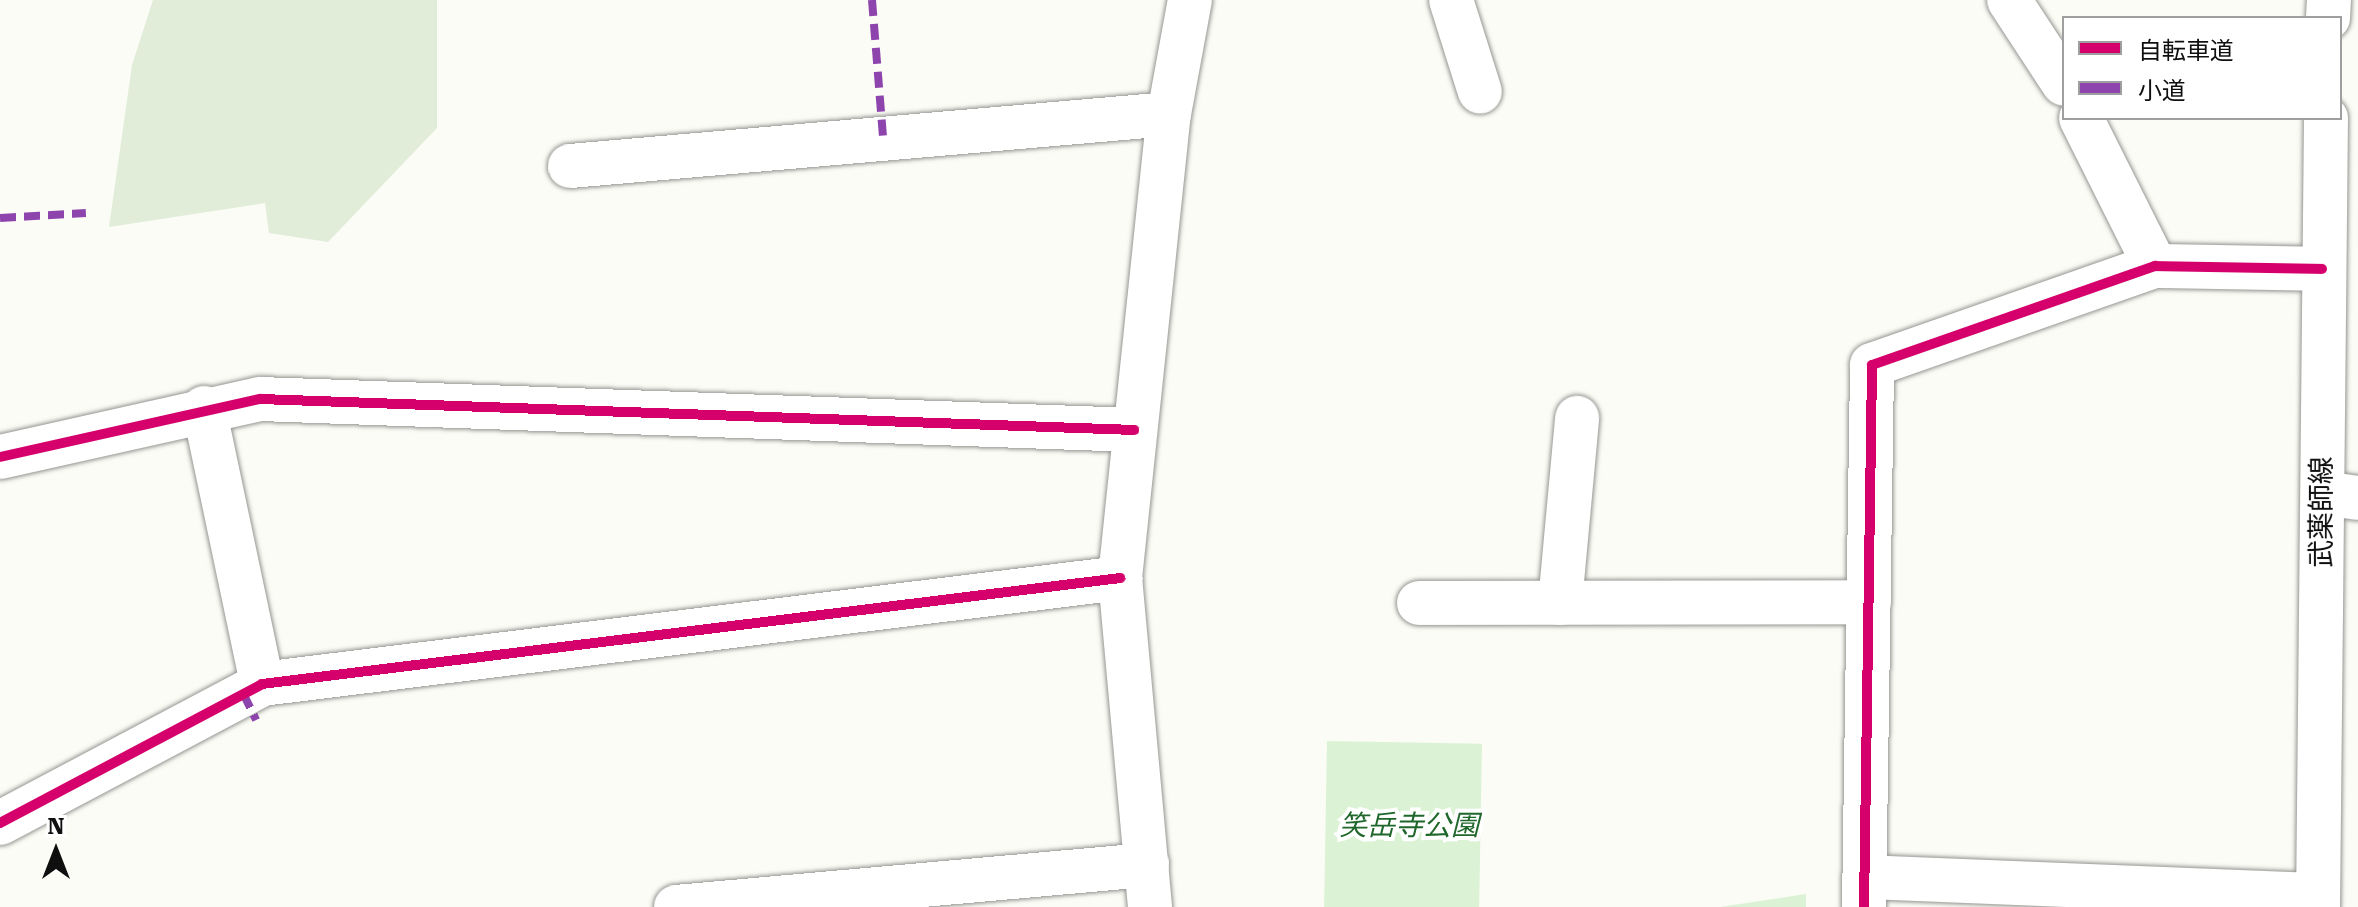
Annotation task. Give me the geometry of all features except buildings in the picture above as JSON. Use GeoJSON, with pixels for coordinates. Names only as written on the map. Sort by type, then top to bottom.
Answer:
{"type":"FeatureCollection","features":[{"type":"Feature","properties":{"kind":"street"},"geometry":{"type":"LineString","coordinates":[[676,907],[1148,886],[1120,578],[1134,430],[1147,361],[1169,114],[1190,0]]}},
{"type":"Feature","properties":{"kind":"street"},"geometry":{"type":"LineString","coordinates":[[1451,0],[1480,92]]}},
{"type":"Feature","properties":{"kind":"street"},"geometry":{"type":"LineString","coordinates":[[2009,0],[2062,81]]}},
{"type":"Feature","properties":{"kind":"street"},"geometry":{"type":"LineString","coordinates":[[570,166],[1169,114]]}},
{"type":"Feature","properties":{"kind":"street"},"geometry":{"type":"LineString","coordinates":[[2082,120],[2155,266]]}},
{"type":"Feature","properties":{"kind":"street","name":"武薬師線"},"geometry":{"type":"LineString","coordinates":[[2318,901],[2340,496],[2322,269],[2326,120]]}},
{"type":"Feature","properties":{"kind":"street"},"geometry":{"type":"LineString","coordinates":[[2318,901],[1864,892],[1872,365],[2155,266],[2322,269]]}},
{"type":"Feature","properties":{"kind":"street"},"geometry":{"type":"LineString","coordinates":[[0,457],[204,408],[260,399],[1134,430]]}},
{"type":"Feature","properties":{"kind":"street"},"geometry":{"type":"LineString","coordinates":[[204,408],[262,684]]}},
{"type":"Feature","properties":{"kind":"street"},"geometry":{"type":"LineString","coordinates":[[1560,603],[1577,418]]}},
{"type":"Feature","properties":{"kind":"street"},"geometry":{"type":"LineString","coordinates":[[0,823],[262,684],[1120,578]]}},
{"type":"Feature","properties":{"kind":"street"},"geometry":{"type":"LineString","coordinates":[[1419,603],[1869,602]]}},
{"type":"Feature","properties":{"kind":"green space"},"geometry":{"type":"Polygon","coordinates":[[[153,0],[437,0],[437,128],[328,242],[269,233],[265,203],[109,227],[132,65],[153,0]]]}},
{"type":"Feature","properties":{"kind":"green space","name":"笑岳寺公園"},"geometry":{"type":"Polygon","coordinates":[[[1327,741],[1482,744],[1479,907],[1324,907],[1327,741]]]}},
{"type":"Feature","properties":{"kind":"green space"},"geometry":{"type":"Polygon","coordinates":[[[1806,894],[1806,907],[1720,907],[1806,894]]]}},
{"type":"Feature","properties":{"kind":"marked path"},"geometry":{"type":"LineString","coordinates":[[872,0],[883,137]]}},
{"type":"Feature","properties":{"kind":"marked path"},"geometry":{"type":"LineString","coordinates":[[0,218],[86,213]]}},
{"type":"Feature","properties":{"kind":"marked path"},"geometry":{"type":"LineString","coordinates":[[243,693],[256,720]]}},
{"type":"Feature","properties":{"kind":"cycle path"},"geometry":{"type":"LineString","coordinates":[[1864,907],[1872,365],[2155,266],[2322,269]]}},
{"type":"Feature","properties":{"kind":"cycle path"},"geometry":{"type":"LineString","coordinates":[[0,457],[260,399],[1134,430]]}},
{"type":"Feature","properties":{"kind":"cycle path"},"geometry":{"type":"LineString","coordinates":[[0,823],[262,684],[1120,578]]}}]}
